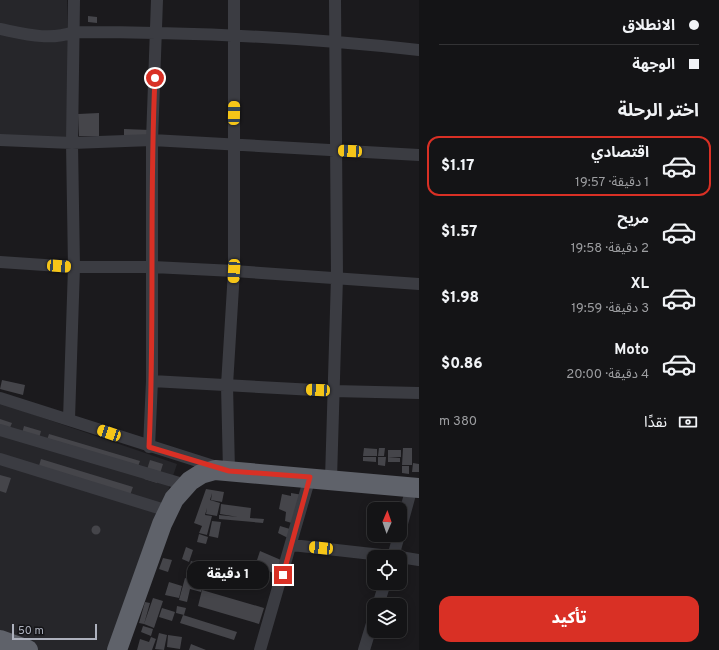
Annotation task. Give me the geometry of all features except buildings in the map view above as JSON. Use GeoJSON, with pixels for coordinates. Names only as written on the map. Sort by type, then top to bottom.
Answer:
{"type":"FeatureCollection","features":[{"type":"Feature","properties":{"kind":"highway"},"geometry":{"type":"LineString","coordinates":[[117,650],[168,511],[174,499],[186,485],[201,474],[215,470],[416,487]]}},
{"type":"Feature","properties":{"kind":"highway"},"geometry":{"type":"LineString","coordinates":[[1,640],[28,650]]}},
{"type":"Feature","properties":{"kind":"street"},"geometry":{"type":"LineString","coordinates":[[69,419],[74,267],[72,143],[74,0]]}},
{"type":"Feature","properties":{"kind":"street"},"geometry":{"type":"LineString","coordinates":[[149,447],[152,381],[152,140],[157,0]]}},
{"type":"Feature","properties":{"kind":"street"},"geometry":{"type":"LineString","coordinates":[[0,398],[69,419],[149,447],[229,471],[227,385],[234,271],[234,0]]}},
{"type":"Feature","properties":{"kind":"street"},"geometry":{"type":"LineString","coordinates":[[330,479],[337,277],[335,0]]}},
{"type":"Feature","properties":{"kind":"street"},"geometry":{"type":"LineString","coordinates":[[0,29],[45,37],[62,36],[74,32],[157,32],[335,40],[419,50]]}},
{"type":"Feature","properties":{"kind":"street"},"geometry":{"type":"LineString","coordinates":[[0,140],[72,143],[152,140],[419,155]]}},
{"type":"Feature","properties":{"kind":"street"},"geometry":{"type":"LineString","coordinates":[[0,262],[74,267],[153,267],[234,271],[337,277],[419,284]]}},
{"type":"Feature","properties":{"kind":"street"},"geometry":{"type":"LineString","coordinates":[[152,381],[333,391],[419,393]]}},
{"type":"Feature","properties":{"kind":"street"},"geometry":{"type":"LineString","coordinates":[[0,430],[186,485]]}},
{"type":"Feature","properties":{"kind":"street"},"geometry":{"type":"LineString","coordinates":[[0,458],[168,511]]}},
{"type":"Feature","properties":{"kind":"street"},"geometry":{"type":"LineString","coordinates":[[260,650],[292,545],[310,477]]}},
{"type":"Feature","properties":{"kind":"street"},"geometry":{"type":"LineString","coordinates":[[407,512],[416,487]]}},
{"type":"Feature","properties":{"kind":"street"},"geometry":{"type":"LineString","coordinates":[[292,545],[367,554]]}},
{"type":"Feature","properties":{"kind":"street"},"geometry":{"type":"LineString","coordinates":[[407,558],[419,560]]}},
{"type":"Feature","properties":{"kind":"street"},"geometry":{"type":"LineString","coordinates":[[364,650],[368,638]]}},
{"type":"Feature","properties":{"kind":"shaded area"},"geometry":{"type":"Polygon","coordinates":[[[0,0],[67,0],[69,148],[0,144],[0,0]]]}},
{"type":"Feature","properties":{"kind":"shaded area"},"geometry":{"type":"Polygon","coordinates":[[[0,403],[177,464],[115,650],[0,650],[0,403]]]}},
{"type":"Feature","properties":{"kind":"route"},"geometry":{"type":"LineString","coordinates":[[155,78],[152,140],[152,381],[149,447],[229,471],[310,477],[283,575]]}}]}
